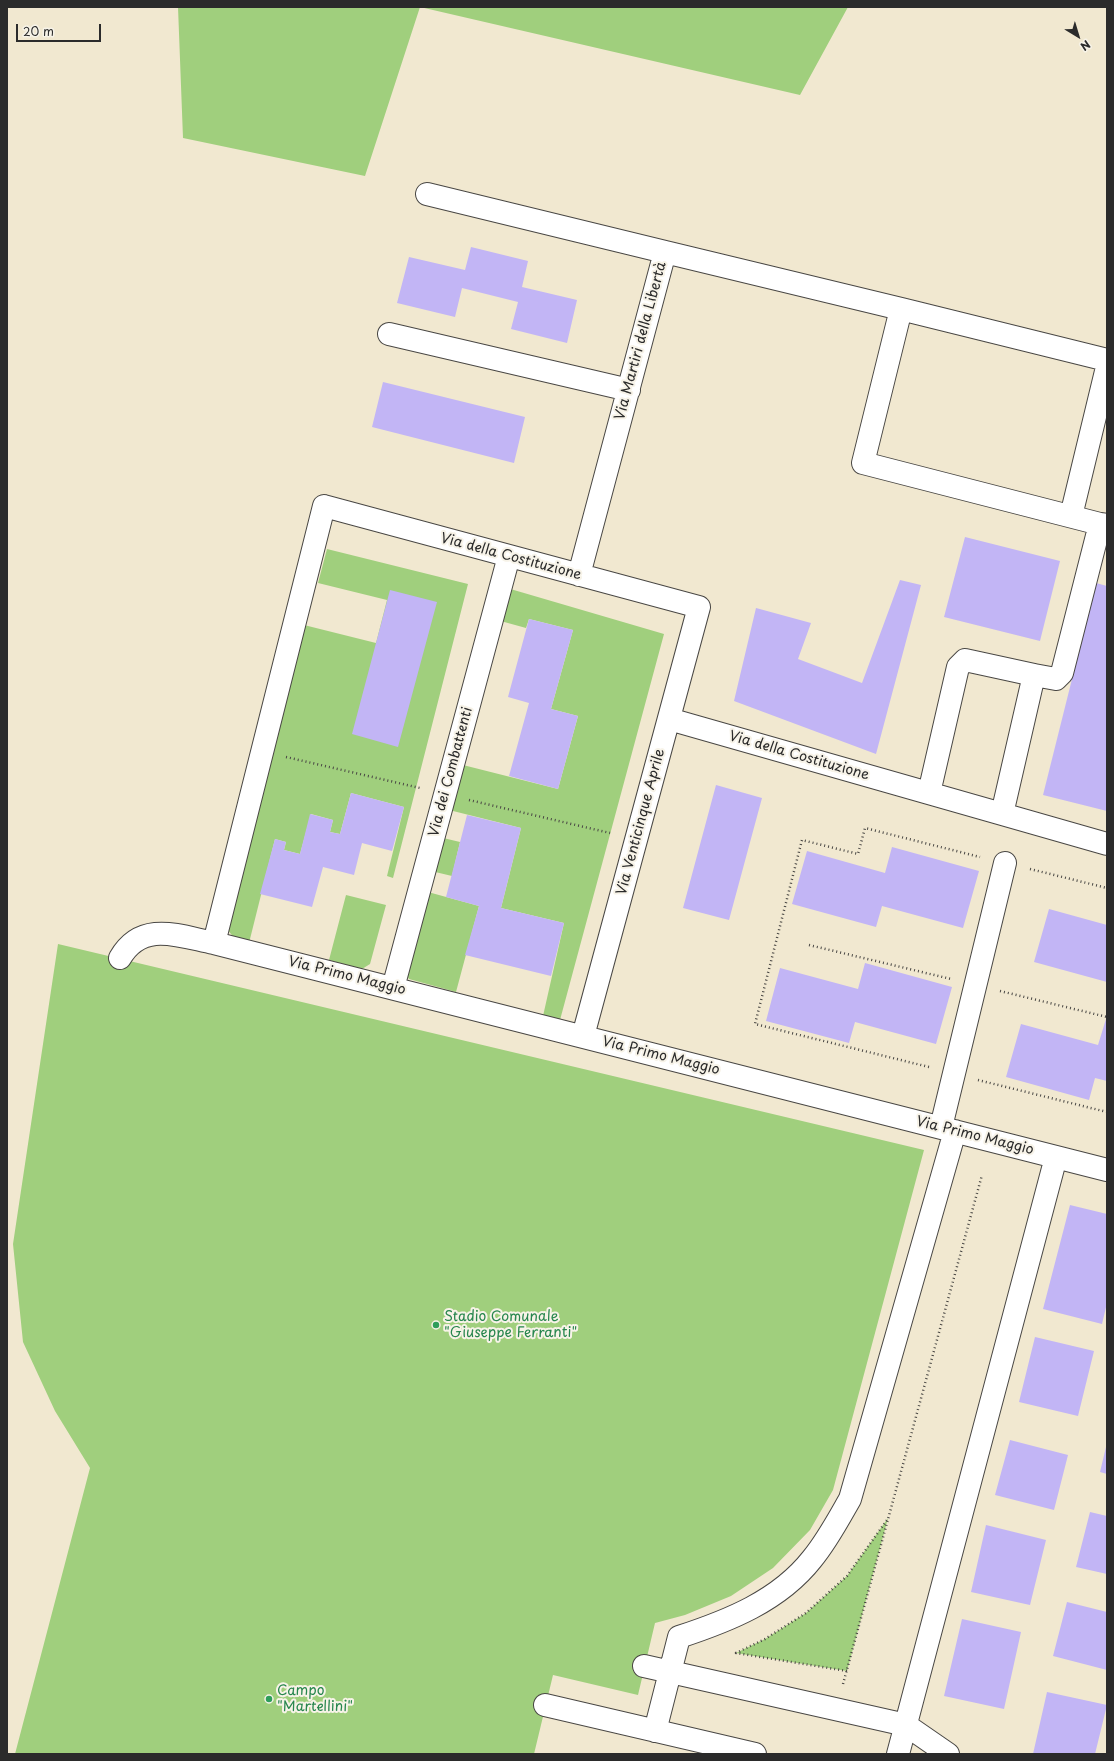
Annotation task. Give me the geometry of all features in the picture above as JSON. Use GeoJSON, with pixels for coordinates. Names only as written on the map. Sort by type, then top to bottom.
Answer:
{"type":"FeatureCollection","features":[{"type":"Feature","properties":{"kind":"street","name":"Via Martiri della Libertà"},"geometry":{"type":"LineString","coordinates":[[427,194],[665,252],[580,575]]}},
{"type":"Feature","properties":{"kind":"street"},"geometry":{"type":"LineString","coordinates":[[665,252],[1107,360]]}},
{"type":"Feature","properties":{"kind":"street"},"geometry":{"type":"LineString","coordinates":[[901,309],[863,463],[1104,525],[1062,673],[1056,679],[966,660],[958,667],[929,793]]}},
{"type":"Feature","properties":{"kind":"street"},"geometry":{"type":"LineString","coordinates":[[389,334],[628,390]]}},
{"type":"Feature","properties":{"kind":"street"},"geometry":{"type":"LineString","coordinates":[[1070,516],[1107,367]]}},
{"type":"Feature","properties":{"kind":"street","name":"Via della Costituzione"},"geometry":{"type":"LineString","coordinates":[[214,943],[324,506],[699,607]]}},
{"type":"Feature","properties":{"kind":"street","name":"Via dei Combattenti"},"geometry":{"type":"LineString","coordinates":[[393,988],[509,556]]}},
{"type":"Feature","properties":{"kind":"street","name":"Via Venticinque Aprile"},"geometry":{"type":"LineString","coordinates":[[583,1036],[699,607]]}},
{"type":"Feature","properties":{"kind":"street"},"geometry":{"type":"LineString","coordinates":[[1002,814],[1034,675]]}},
{"type":"Feature","properties":{"kind":"street","name":"Via della Costituzione"},"geometry":{"type":"LineString","coordinates":[[669,719],[1107,844]]}},
{"type":"Feature","properties":{"kind":"street"},"geometry":{"type":"LineString","coordinates":[[655,1731],[679,1637],[713,1626],[751,1609],[785,1586],[812,1560],[832,1532],[850,1499],[948,1129],[954,1074],[1005,863]]}},
{"type":"Feature","properties":{"kind":"street","name":"Via Primo Maggio"},"geometry":{"type":"LineString","coordinates":[[120,958],[124,950],[138,938],[161,933],[214,943],[1107,1170]]}},
{"type":"Feature","properties":{"kind":"street"},"geometry":{"type":"LineString","coordinates":[[898,1754],[1056,1157]]}},
{"type":"Feature","properties":{"kind":"street"},"geometry":{"type":"LineString","coordinates":[[644,1666],[906,1725],[948,1754]]}},
{"type":"Feature","properties":{"kind":"street"},"geometry":{"type":"LineString","coordinates":[[546,1705],[755,1754]]}},
{"type":"Feature","properties":{"kind":"path"},"geometry":{"type":"LineString","coordinates":[[1107,888],[865,828],[858,854],[802,840],[755,1024],[1107,1112]]}},
{"type":"Feature","properties":{"kind":"path"},"geometry":{"type":"LineString","coordinates":[[888,1518],[847,1576],[806,1613],[765,1639],[736,1653],[846,1671],[888,1518],[982,1175]]}},
{"type":"Feature","properties":{"kind":"green space"},"geometry":{"type":"Polygon","coordinates":[[[178,7],[420,7],[365,176],[183,138],[178,7]]]}},
{"type":"Feature","properties":{"kind":"green space"},"geometry":{"type":"Polygon","coordinates":[[[420,7],[848,7],[800,95],[420,7]]]}},
{"type":"Feature","properties":{"kind":"green space"},"geometry":{"type":"Polygon","coordinates":[[[327,549],[468,584],[393,878],[387,876],[404,807],[351,793],[340,834],[330,832],[333,820],[311,814],[300,854],[284,850],[286,842],[275,839],[249,943],[235,939],[227,929],[304,625],[376,643],[387,600],[318,583],[327,549]]]}},
{"type":"Feature","properties":{"kind":"green space"},"geometry":{"type":"Polygon","coordinates":[[[507,588],[664,634],[560,1020],[543,1016],[564,923],[501,908],[521,828],[445,809],[459,764],[558,789],[578,716],[551,709],[573,630],[529,619],[526,628],[497,620],[507,588]]]}},
{"type":"Feature","properties":{"kind":"green space"},"geometry":{"type":"Polygon","coordinates":[[[439,837],[460,842],[452,876],[431,871],[439,837]]]}},
{"type":"Feature","properties":{"kind":"green space"},"geometry":{"type":"Polygon","coordinates":[[[428,892],[479,906],[456,992],[409,979],[406,974],[428,892]]]}},
{"type":"Feature","properties":{"kind":"green space"},"geometry":{"type":"Polygon","coordinates":[[[346,895],[386,905],[370,964],[362,969],[329,960],[346,895]]]}},
{"type":"Feature","properties":{"kind":"green space"},"geometry":{"type":"Polygon","coordinates":[[[58,944],[924,1150],[833,1490],[810,1530],[773,1568],[731,1596],[685,1615],[655,1623],[638,1695],[553,1675],[534,1754],[15,1754],[90,1468],[55,1411],[23,1342],[13,1244],[58,944]]]}},
{"type":"Feature","properties":{"kind":"green space"},"geometry":{"type":"Polygon","coordinates":[[[888,1518],[847,1671],[736,1653],[765,1639],[806,1613],[847,1576],[888,1518]]]}},
{"type":"Feature","properties":{"kind":"building"},"geometry":{"type":"Polygon","coordinates":[[[471,247],[528,261],[522,287],[577,300],[567,343],[511,329],[518,302],[462,288],[455,317],[397,303],[409,257],[465,270],[471,247]]]}},
{"type":"Feature","properties":{"kind":"building"},"geometry":{"type":"Polygon","coordinates":[[[383,382],[525,417],[514,463],[372,427],[383,382]]]}},
{"type":"Feature","properties":{"kind":"building"},"geometry":{"type":"Polygon","coordinates":[[[965,537],[1060,561],[1040,641],[944,617],[965,537]]]}},
{"type":"Feature","properties":{"kind":"building"},"geometry":{"type":"Polygon","coordinates":[[[900,580],[921,585],[876,754],[734,701],[756,608],[811,623],[798,659],[862,683],[900,580]]]}},
{"type":"Feature","properties":{"kind":"building"},"geometry":{"type":"Polygon","coordinates":[[[1096,583],[1107,586],[1107,811],[1043,795],[1096,583]]]}},
{"type":"Feature","properties":{"kind":"building"},"geometry":{"type":"Polygon","coordinates":[[[390,590],[437,602],[398,747],[352,734],[390,590]]]}},
{"type":"Feature","properties":{"kind":"building"},"geometry":{"type":"Polygon","coordinates":[[[529,619],[573,630],[551,709],[578,716],[558,789],[509,776],[529,703],[508,697],[529,619]]]}},
{"type":"Feature","properties":{"kind":"building"},"geometry":{"type":"Polygon","coordinates":[[[716,785],[762,798],[729,920],[683,908],[716,785]]]}},
{"type":"Feature","properties":{"kind":"building"},"geometry":{"type":"Polygon","coordinates":[[[351,793],[404,807],[392,851],[362,843],[354,875],[323,867],[312,907],[260,894],[275,839],[286,842],[284,850],[300,854],[310,814],[333,820],[330,832],[340,834],[351,793]]]}},
{"type":"Feature","properties":{"kind":"building"},"geometry":{"type":"Polygon","coordinates":[[[467,815],[521,828],[501,908],[564,923],[551,976],[465,955],[479,906],[446,897],[467,815]]]}},
{"type":"Feature","properties":{"kind":"building"},"geometry":{"type":"Polygon","coordinates":[[[892,847],[979,871],[963,928],[882,906],[876,927],[792,904],[807,851],[885,873],[892,847]]]}},
{"type":"Feature","properties":{"kind":"building"},"geometry":{"type":"Polygon","coordinates":[[[1049,909],[1107,925],[1107,982],[1034,962],[1049,909]]]}},
{"type":"Feature","properties":{"kind":"building"},"geometry":{"type":"Polygon","coordinates":[[[865,963],[952,987],[936,1044],[855,1022],[849,1043],[766,1021],[780,968],[858,989],[865,963]]]}},
{"type":"Feature","properties":{"kind":"building"},"geometry":{"type":"Polygon","coordinates":[[[1106,1019],[1107,1081],[1095,1078],[1089,1100],[1006,1077],[1021,1024],[1098,1045],[1106,1019]]]}},
{"type":"Feature","properties":{"kind":"building"},"geometry":{"type":"Polygon","coordinates":[[[1070,1205],[1107,1214],[1107,1303],[1102,1324],[1043,1309],[1070,1205]]]}},
{"type":"Feature","properties":{"kind":"building"},"geometry":{"type":"Polygon","coordinates":[[[1035,1337],[1094,1351],[1078,1416],[1019,1402],[1035,1337]]]}},
{"type":"Feature","properties":{"kind":"building"},"geometry":{"type":"Polygon","coordinates":[[[1010,1440],[1068,1455],[1054,1510],[995,1495],[1010,1440]]]}},
{"type":"Feature","properties":{"kind":"building"},"geometry":{"type":"Polygon","coordinates":[[[1107,1447],[1107,1474],[1100,1472],[1107,1447]]]}},
{"type":"Feature","properties":{"kind":"building"},"geometry":{"type":"Polygon","coordinates":[[[1090,1512],[1107,1516],[1107,1574],[1076,1567],[1090,1512]]]}},
{"type":"Feature","properties":{"kind":"building"},"geometry":{"type":"Polygon","coordinates":[[[986,1525],[1046,1540],[1030,1605],[971,1592],[986,1525]]]}},
{"type":"Feature","properties":{"kind":"building"},"geometry":{"type":"Polygon","coordinates":[[[1067,1602],[1107,1612],[1107,1670],[1053,1656],[1067,1602]]]}},
{"type":"Feature","properties":{"kind":"building"},"geometry":{"type":"Polygon","coordinates":[[[962,1619],[1021,1632],[1004,1709],[944,1696],[962,1619]]]}},
{"type":"Feature","properties":{"kind":"building"},"geometry":{"type":"Polygon","coordinates":[[[1047,1692],[1107,1705],[1095,1754],[1033,1754],[1047,1692]]]}},
{"type":"Feature","properties":{"kind":"place","name":"Stadio Comunale \"Giuseppe Ferranti\""},"geometry":{"type":"Point","coordinates":[436,1325]}},
{"type":"Feature","properties":{"kind":"place","name":"Campo \"Martellini\""},"geometry":{"type":"Point","coordinates":[269,1699]}}]}
